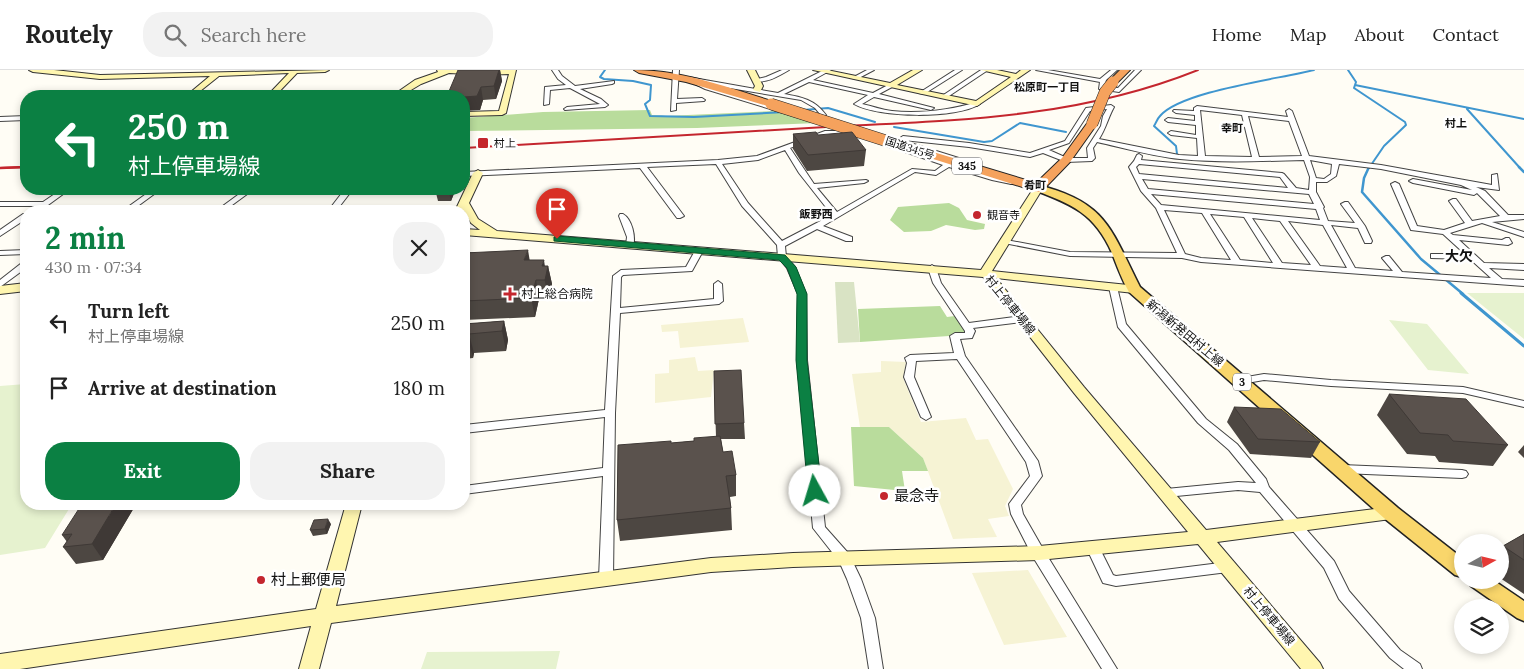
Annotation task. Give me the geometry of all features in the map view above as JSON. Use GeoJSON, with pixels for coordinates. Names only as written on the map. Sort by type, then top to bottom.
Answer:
{"type":"FeatureCollection","features":[{"type":"Feature","properties":{"kind":"highway","name":"国道345号"},"geometry":{"type":"LineString","coordinates":[[639,70],[676,73],[688,79],[893,141],[1031,186]]}},
{"type":"Feature","properties":{"kind":"highway"},"geometry":{"type":"LineString","coordinates":[[1031,186],[1066,160],[1092,124],[1107,82],[1126,70]]}},
{"type":"Feature","properties":{"kind":"main road","name":"新潟新発田村上線"},"geometry":{"type":"LineString","coordinates":[[1031,186],[1064,197],[1080,206],[1101,223],[1134,289],[1391,512],[1454,563]]}},
{"type":"Feature","properties":{"kind":"main road"},"geometry":{"type":"LineString","coordinates":[[1491,589],[1524,612]]}},
{"type":"Feature","properties":{"kind":"street"},"geometry":{"type":"LineString","coordinates":[[33,70],[114,77],[325,70]]}},
{"type":"Feature","properties":{"kind":"street"},"geometry":{"type":"LineString","coordinates":[[441,70],[485,74],[513,72],[502,113],[470,114]]}},
{"type":"Feature","properties":{"kind":"street"},"geometry":{"type":"LineString","coordinates":[[405,90],[418,82],[448,70]]}},
{"type":"Feature","properties":{"kind":"street"},"geometry":{"type":"LineString","coordinates":[[555,70],[560,78],[570,87],[599,100],[605,105],[567,108]]}},
{"type":"Feature","properties":{"kind":"street"},"geometry":{"type":"LineString","coordinates":[[751,70],[759,86],[757,90]]}},
{"type":"Feature","properties":{"kind":"street"},"geometry":{"type":"LineString","coordinates":[[756,80],[767,79],[786,70]]}},
{"type":"Feature","properties":{"kind":"street"},"geometry":{"type":"LineString","coordinates":[[855,78],[871,70]]}},
{"type":"Feature","properties":{"kind":"street"},"geometry":{"type":"LineString","coordinates":[[918,70],[857,104],[895,113],[972,107],[1026,70]]}},
{"type":"Feature","properties":{"kind":"street"},"geometry":{"type":"LineString","coordinates":[[922,93],[959,70]]}},
{"type":"Feature","properties":{"kind":"street"},"geometry":{"type":"LineString","coordinates":[[944,97],[985,70],[1016,76]]}},
{"type":"Feature","properties":{"kind":"street"},"geometry":{"type":"LineString","coordinates":[[1040,70],[1107,82]]}},
{"type":"Feature","properties":{"kind":"street"},"geometry":{"type":"LineString","coordinates":[[1066,75],[1071,70]]}},
{"type":"Feature","properties":{"kind":"street"},"geometry":{"type":"LineString","coordinates":[[1114,70],[1102,89],[1119,90],[1138,70]]}},
{"type":"Feature","properties":{"kind":"street"},"geometry":{"type":"LineString","coordinates":[[277,90],[295,71]]}},
{"type":"Feature","properties":{"kind":"street"},"geometry":{"type":"LineString","coordinates":[[780,94],[823,71],[977,104]]}},
{"type":"Feature","properties":{"kind":"street"},"geometry":{"type":"LineString","coordinates":[[673,110],[676,73]]}},
{"type":"Feature","properties":{"kind":"street"},"geometry":{"type":"LineString","coordinates":[[197,90],[217,74]]}},
{"type":"Feature","properties":{"kind":"street"},"geometry":{"type":"LineString","coordinates":[[688,79],[780,94],[811,102],[818,107],[823,116],[813,120],[790,114],[707,88],[688,79]]}},
{"type":"Feature","properties":{"kind":"street"},"geometry":{"type":"LineString","coordinates":[[808,80],[943,110]]}},
{"type":"Feature","properties":{"kind":"street"},"geometry":{"type":"LineString","coordinates":[[546,104],[546,88],[612,82]]}},
{"type":"Feature","properties":{"kind":"street"},"geometry":{"type":"LineString","coordinates":[[674,101],[702,100]]}},
{"type":"Feature","properties":{"kind":"street"},"geometry":{"type":"LineString","coordinates":[[470,174],[718,162],[758,158],[787,149],[825,133],[849,132],[876,134],[893,141],[969,145],[1024,155],[1044,151],[1067,142],[1076,131],[1088,108],[1111,107],[1106,116],[1104,126],[1090,148],[1092,158],[1090,160],[1066,160],[1044,151]]}},
{"type":"Feature","properties":{"kind":"street"},"geometry":{"type":"LineString","coordinates":[[1202,159],[1197,108],[1291,119]]}},
{"type":"Feature","properties":{"kind":"street"},"geometry":{"type":"LineString","coordinates":[[1176,110],[1197,113]]}},
{"type":"Feature","properties":{"kind":"street"},"geometry":{"type":"LineString","coordinates":[[1289,111],[1314,180],[1312,192],[1325,222],[1352,270]]}},
{"type":"Feature","properties":{"kind":"street"},"geometry":{"type":"LineString","coordinates":[[1244,113],[1256,160]]}},
{"type":"Feature","properties":{"kind":"street"},"geometry":{"type":"LineString","coordinates":[[0,119],[20,118]]}},
{"type":"Feature","properties":{"kind":"street"},"geometry":{"type":"LineString","coordinates":[[1168,120],[1198,123]]}},
{"type":"Feature","properties":{"kind":"street"},"geometry":{"type":"LineString","coordinates":[[849,132],[994,179],[1031,186],[1004,241],[985,272],[1134,289]]}},
{"type":"Feature","properties":{"kind":"street"},"geometry":{"type":"LineString","coordinates":[[1171,133],[1200,136]]}},
{"type":"Feature","properties":{"kind":"street"},"geometry":{"type":"LineString","coordinates":[[1095,140],[1140,150],[1202,159],[1256,160],[1307,158],[1381,167],[1496,188],[1495,174]]}},
{"type":"Feature","properties":{"kind":"street"},"geometry":{"type":"LineString","coordinates":[[787,149],[801,172],[836,216]]}},
{"type":"Feature","properties":{"kind":"street"},"geometry":{"type":"LineString","coordinates":[[1140,150],[1137,162],[1132,167],[1145,191],[1159,208],[1182,256]]}},
{"type":"Feature","properties":{"kind":"street"},"geometry":{"type":"LineString","coordinates":[[718,162],[745,204],[781,245],[782,257],[791,267],[802,294],[802,360],[819,528],[844,558],[868,618],[876,669]]}},
{"type":"Feature","properties":{"kind":"street"},"geometry":{"type":"LineString","coordinates":[[1137,162],[1282,175],[1294,190]]}},
{"type":"Feature","properties":{"kind":"street"},"geometry":{"type":"LineString","coordinates":[[1314,180],[1325,181],[1334,175],[1336,162]]}},
{"type":"Feature","properties":{"kind":"street"},"geometry":{"type":"LineString","coordinates":[[781,245],[836,216],[914,170],[936,173],[950,164]]}},
{"type":"Feature","properties":{"kind":"street"},"geometry":{"type":"LineString","coordinates":[[642,166],[680,216]]}},
{"type":"Feature","properties":{"kind":"street"},"geometry":{"type":"LineString","coordinates":[[470,191],[478,174]]}},
{"type":"Feature","properties":{"kind":"street"},"geometry":{"type":"LineString","coordinates":[[1136,176],[1312,192]]}},
{"type":"Feature","properties":{"kind":"street"},"geometry":{"type":"LineString","coordinates":[[813,186],[864,181]]}},
{"type":"Feature","properties":{"kind":"street"},"geometry":{"type":"LineString","coordinates":[[1412,181],[1485,195]]}},
{"type":"Feature","properties":{"kind":"street"},"geometry":{"type":"LineString","coordinates":[[1463,183],[1485,195],[1505,217]]}},
{"type":"Feature","properties":{"kind":"street"},"geometry":{"type":"LineString","coordinates":[[1395,184],[1414,228],[1508,243],[1506,240]]}},
{"type":"Feature","properties":{"kind":"street"},"geometry":{"type":"LineString","coordinates":[[1145,191],[1320,207]]}},
{"type":"Feature","properties":{"kind":"street"},"geometry":{"type":"LineString","coordinates":[[0,204],[44,204],[57,195]]}},
{"type":"Feature","properties":{"kind":"street"},"geometry":{"type":"LineString","coordinates":[[135,205],[150,195]]}},
{"type":"Feature","properties":{"kind":"street"},"geometry":{"type":"LineString","coordinates":[[228,205],[242,195]]}},
{"type":"Feature","properties":{"kind":"street"},"geometry":{"type":"LineString","coordinates":[[337,205],[344,195]]}},
{"type":"Feature","properties":{"kind":"street"},"geometry":{"type":"LineString","coordinates":[[1453,201],[1469,223]]}},
{"type":"Feature","properties":{"kind":"street"},"geometry":{"type":"LineString","coordinates":[[1345,204],[1361,226],[1368,241]]}},
{"type":"Feature","properties":{"kind":"street"},"geometry":{"type":"LineString","coordinates":[[1159,208],[1361,226]]}},
{"type":"Feature","properties":{"kind":"street"},"geometry":{"type":"LineString","coordinates":[[1205,212],[1237,262]]}},
{"type":"Feature","properties":{"kind":"street"},"geometry":{"type":"LineString","coordinates":[[1246,215],[1279,265]]}},
{"type":"Feature","properties":{"kind":"street"},"geometry":{"type":"LineString","coordinates":[[623,216],[631,238],[630,245]]}},
{"type":"Feature","properties":{"kind":"street"},"geometry":{"type":"LineString","coordinates":[[1448,234],[1469,223],[1505,217],[1524,217]]}},
{"type":"Feature","properties":{"kind":"street"},"geometry":{"type":"LineString","coordinates":[[470,218],[481,228],[503,235]]}},
{"type":"Feature","properties":{"kind":"street"},"geometry":{"type":"LineString","coordinates":[[1282,218],[1317,268]]}},
{"type":"Feature","properties":{"kind":"street"},"geometry":{"type":"LineString","coordinates":[[0,234],[20,220]]}},
{"type":"Feature","properties":{"kind":"street"},"geometry":{"type":"LineString","coordinates":[[1481,221],[1524,235]]}},
{"type":"Feature","properties":{"kind":"street"},"geometry":{"type":"LineString","coordinates":[[816,226],[849,239]]}},
{"type":"Feature","properties":{"kind":"street","name":"村上停車場線"},"geometry":{"type":"LineString","coordinates":[[470,232],[985,272],[1079,390],[1313,669]]}},
{"type":"Feature","properties":{"kind":"street"},"geometry":{"type":"LineString","coordinates":[[1448,234],[1500,281]]}},
{"type":"Feature","properties":{"kind":"street"},"geometry":{"type":"LineString","coordinates":[[1004,241],[1056,252],[1119,256],[1182,256],[1201,260],[1524,282]]}},
{"type":"Feature","properties":{"kind":"street"},"geometry":{"type":"LineString","coordinates":[[606,579],[610,412],[617,276],[621,273],[689,268],[699,251]]}},
{"type":"Feature","properties":{"kind":"street"},"geometry":{"type":"LineString","coordinates":[[0,252],[20,252]]}},
{"type":"Feature","properties":{"kind":"street"},"geometry":{"type":"LineString","coordinates":[[1434,256],[1474,257]]}},
{"type":"Feature","properties":{"kind":"street"},"geometry":{"type":"LineString","coordinates":[[1386,258],[1399,273]]}},
{"type":"Feature","properties":{"kind":"street"},"geometry":{"type":"LineString","coordinates":[[1483,265],[1524,267]]}},
{"type":"Feature","properties":{"kind":"street"},"geometry":{"type":"LineString","coordinates":[[932,268],[937,282],[970,331],[969,336],[955,336],[960,356],[1032,461],[1036,476],[1014,504],[1017,514],[1038,553],[1110,669]]}},
{"type":"Feature","properties":{"kind":"street"},"geometry":{"type":"LineString","coordinates":[[0,284],[20,269]]}},
{"type":"Feature","properties":{"kind":"street"},"geometry":{"type":"LineString","coordinates":[[615,311],[720,302],[718,284]]}},
{"type":"Feature","properties":{"kind":"street"},"geometry":{"type":"LineString","coordinates":[[1113,287],[1121,325],[1202,420],[1233,447],[1262,482],[1263,488],[1329,565],[1344,595],[1395,654],[1415,669]]}},
{"type":"Feature","properties":{"kind":"street"},"geometry":{"type":"LineString","coordinates":[[0,290],[20,288]]}},
{"type":"Feature","properties":{"kind":"street"},"geometry":{"type":"LineString","coordinates":[[966,326],[1022,319]]}},
{"type":"Feature","properties":{"kind":"street"},"geometry":{"type":"LineString","coordinates":[[926,417],[908,378],[912,363],[910,358],[960,356]]}},
{"type":"Feature","properties":{"kind":"street"},"geometry":{"type":"LineString","coordinates":[[1241,381],[1264,377],[1331,383],[1463,390],[1524,404]]}},
{"type":"Feature","properties":{"kind":"street"},"geometry":{"type":"LineString","coordinates":[[470,428],[610,412]]}},
{"type":"Feature","properties":{"kind":"street"},"geometry":{"type":"LineString","coordinates":[[1342,469],[1462,474]]}},
{"type":"Feature","properties":{"kind":"street"},"geometry":{"type":"LineString","coordinates":[[470,489],[610,471]]}},
{"type":"Feature","properties":{"kind":"street"},"geometry":{"type":"LineString","coordinates":[[1166,493],[1238,486],[1263,488]]}},
{"type":"Feature","properties":{"kind":"street"},"geometry":{"type":"LineString","coordinates":[[309,669],[354,510]]}},
{"type":"Feature","properties":{"kind":"street"},"geometry":{"type":"LineString","coordinates":[[0,663],[19,664],[323,616],[772,559],[1038,553],[1093,549],[1391,512]]}},
{"type":"Feature","properties":{"kind":"street"},"geometry":{"type":"LineString","coordinates":[[1093,549],[1108,579],[1116,581],[1228,567]]}},
{"type":"Feature","properties":{"kind":"shaded area"},"geometry":{"type":"Polygon","coordinates":[[[743,318],[749,342],[680,348],[678,331],[662,332],[661,325],[743,318]]]}},
{"type":"Feature","properties":{"kind":"shaded area"},"geometry":{"type":"Polygon","coordinates":[[[695,357],[698,371],[714,370],[711,397],[655,403],[655,374],[669,373],[669,360],[695,357]]]}},
{"type":"Feature","properties":{"kind":"shaded area"},"geometry":{"type":"Polygon","coordinates":[[[881,361],[906,362],[903,378],[921,422],[966,418],[976,440],[988,439],[1013,489],[1005,506],[1009,516],[988,519],[997,537],[953,539],[923,458],[889,427],[860,427],[852,374],[881,372],[881,361]]]}},
{"type":"Feature","properties":{"kind":"shaded area"},"geometry":{"type":"Polygon","coordinates":[[[1028,570],[1067,637],[1004,645],[972,573],[1028,570]]]}},
{"type":"Feature","properties":{"kind":"green space"},"geometry":{"type":"Polygon","coordinates":[[[650,110],[652,115],[666,116],[775,111],[818,123],[697,128],[470,131],[470,118],[543,112],[650,110]]]}},
{"type":"Feature","properties":{"kind":"green space"},"geometry":{"type":"Polygon","coordinates":[[[949,203],[959,208],[967,220],[985,224],[984,229],[975,230],[946,225],[931,231],[904,232],[890,220],[898,207],[949,203]]]}},
{"type":"Feature","properties":{"kind":"green space"},"geometry":{"type":"Polygon","coordinates":[[[835,282],[854,282],[860,342],[838,343],[835,282]]]}},
{"type":"Feature","properties":{"kind":"green space"},"geometry":{"type":"Polygon","coordinates":[[[1467,293],[1524,293],[1524,339],[1467,293]]]}},
{"type":"Feature","properties":{"kind":"green space"},"geometry":{"type":"Polygon","coordinates":[[[940,306],[947,317],[955,316],[966,333],[949,336],[860,342],[858,309],[940,306]]]}},
{"type":"Feature","properties":{"kind":"green space"},"geometry":{"type":"Polygon","coordinates":[[[1389,320],[1427,324],[1469,374],[1428,370],[1389,320]]]}},
{"type":"Feature","properties":{"kind":"green space"},"geometry":{"type":"Polygon","coordinates":[[[20,384],[20,510],[68,510],[45,548],[0,555],[0,386],[20,384]]]}},
{"type":"Feature","properties":{"kind":"green space"},"geometry":{"type":"Polygon","coordinates":[[[851,427],[889,427],[923,458],[928,471],[902,471],[905,491],[854,486],[851,427]]]}},
{"type":"Feature","properties":{"kind":"green space"},"geometry":{"type":"Polygon","coordinates":[[[560,651],[556,669],[421,669],[427,652],[560,651]]]}},
{"type":"Feature","properties":{"kind":"building"},"geometry":{"type":"Polygon","coordinates":[[[458,70],[499,70],[494,86],[481,87],[477,96],[470,97],[470,90],[450,90],[458,70]]]}},
{"type":"Feature","properties":{"kind":"building"},"geometry":{"type":"Polygon","coordinates":[[[816,132],[818,135],[852,132],[866,150],[808,155],[793,134],[816,132]]]}},
{"type":"Feature","properties":{"kind":"building"},"geometry":{"type":"Polygon","coordinates":[[[528,250],[524,260],[544,260],[542,266],[548,266],[545,280],[536,280],[531,298],[470,301],[470,253],[528,250]]]}},
{"type":"Feature","properties":{"kind":"building"},"geometry":{"type":"Polygon","coordinates":[[[504,321],[502,331],[470,334],[470,324],[504,321]]]}},
{"type":"Feature","properties":{"kind":"building"},"geometry":{"type":"Polygon","coordinates":[[[741,370],[744,423],[715,424],[714,371],[741,370]]]}},
{"type":"Feature","properties":{"kind":"building"},"geometry":{"type":"Polygon","coordinates":[[[1389,394],[1466,399],[1508,445],[1453,441],[1448,435],[1420,433],[1389,394]]]}},
{"type":"Feature","properties":{"kind":"building"},"geometry":{"type":"Polygon","coordinates":[[[1234,407],[1281,409],[1320,442],[1258,439],[1234,407]]]}},
{"type":"Feature","properties":{"kind":"building"},"geometry":{"type":"Polygon","coordinates":[[[720,436],[723,452],[732,451],[736,475],[726,476],[731,508],[617,520],[618,445],[694,441],[694,438],[720,436]]]}},
{"type":"Feature","properties":{"kind":"building"},"geometry":{"type":"Polygon","coordinates":[[[78,510],[112,510],[92,544],[63,547],[72,534],[62,535],[78,510]]]}},
{"type":"Feature","properties":{"kind":"building"},"geometry":{"type":"Polygon","coordinates":[[[328,519],[325,529],[310,530],[314,520],[328,519]]]}},
{"type":"Feature","properties":{"kind":"building"},"geometry":{"type":"Polygon","coordinates":[[[1524,534],[1524,560],[1509,550],[1509,543],[1524,534]]]}},
{"type":"Feature","properties":{"kind":"waterway"},"geometry":{"type":"LineString","coordinates":[[605,70],[600,77],[604,79],[633,81],[651,85],[650,100],[645,104],[650,116],[694,117],[785,112]]}},
{"type":"Feature","properties":{"kind":"waterway"},"geometry":{"type":"LineString","coordinates":[[1177,154],[1176,146],[1154,126],[1158,118],[1171,107],[1232,87],[1314,70]]}},
{"type":"Feature","properties":{"kind":"waterway"},"geometry":{"type":"LineString","coordinates":[[1348,70],[1356,82],[1355,85]]}},
{"type":"Feature","properties":{"kind":"waterway"},"geometry":{"type":"LineString","coordinates":[[1355,85],[1524,119]]}},
{"type":"Feature","properties":{"kind":"waterway"},"geometry":{"type":"LineString","coordinates":[[1355,85],[1354,88],[1405,122],[1406,125],[1384,146],[1369,168]]}},
{"type":"Feature","properties":{"kind":"waterway"},"geometry":{"type":"LineString","coordinates":[[803,110],[828,108],[875,122]]}},
{"type":"Feature","properties":{"kind":"waterway"},"geometry":{"type":"LineString","coordinates":[[1467,109],[1520,168]]}},
{"type":"Feature","properties":{"kind":"waterway"},"geometry":{"type":"LineString","coordinates":[[894,127],[984,142],[992,141],[1020,123],[1066,132]]}},
{"type":"Feature","properties":{"kind":"waterway"},"geometry":{"type":"LineString","coordinates":[[1369,167],[1364,178],[1362,192],[1421,259],[1463,294]]}},
{"type":"Feature","properties":{"kind":"waterway"},"geometry":{"type":"LineString","coordinates":[[1520,168],[1524,172]]}},
{"type":"Feature","properties":{"kind":"waterway"},"geometry":{"type":"LineString","coordinates":[[1461,293],[1524,346]]}},
{"type":"Feature","properties":{"kind":"railway"},"geometry":{"type":"LineString","coordinates":[[470,148],[969,119],[1061,108],[1107,99],[1198,70]]}},
{"type":"Feature","properties":{"kind":"railway"},"geometry":{"type":"LineString","coordinates":[[0,168],[20,167]]}},
{"type":"Feature","properties":{"kind":"place","name":"村上"},"geometry":{"type":"Point","coordinates":[483,143]}},
{"type":"Feature","properties":{"kind":"place","name":"観音寺"},"geometry":{"type":"Point","coordinates":[977,215]}},
{"type":"Feature","properties":{"kind":"place","name":"村上総合病院"},"geometry":{"type":"Point","coordinates":[510,294]}},
{"type":"Feature","properties":{"kind":"place","name":"最念寺"},"geometry":{"type":"Point","coordinates":[884,496]}},
{"type":"Feature","properties":{"kind":"place","name":"村上郵便局"},"geometry":{"type":"Point","coordinates":[261,580]}},
{"type":"Feature","properties":{"kind":"district","name":"松原町一丁目"},"geometry":{"type":"Point","coordinates":[1047,87]}},
{"type":"Feature","properties":{"kind":"district","name":"村上"},"geometry":{"type":"Point","coordinates":[1456,123]}},
{"type":"Feature","properties":{"kind":"district","name":"幸町"},"geometry":{"type":"Point","coordinates":[1232,128]}},
{"type":"Feature","properties":{"kind":"district","name":"肴町"},"geometry":{"type":"Point","coordinates":[1035,185]}},
{"type":"Feature","properties":{"kind":"district","name":"飯野西"},"geometry":{"type":"Point","coordinates":[816,214]}},
{"type":"Feature","properties":{"kind":"district","name":"大欠"},"geometry":{"type":"Point","coordinates":[1459,256]}},
{"type":"Feature","properties":{"kind":"route"},"geometry":{"type":"LineString","coordinates":[[557,239],[782,257],[791,267],[802,294],[802,360],[815,491]]}}]}
